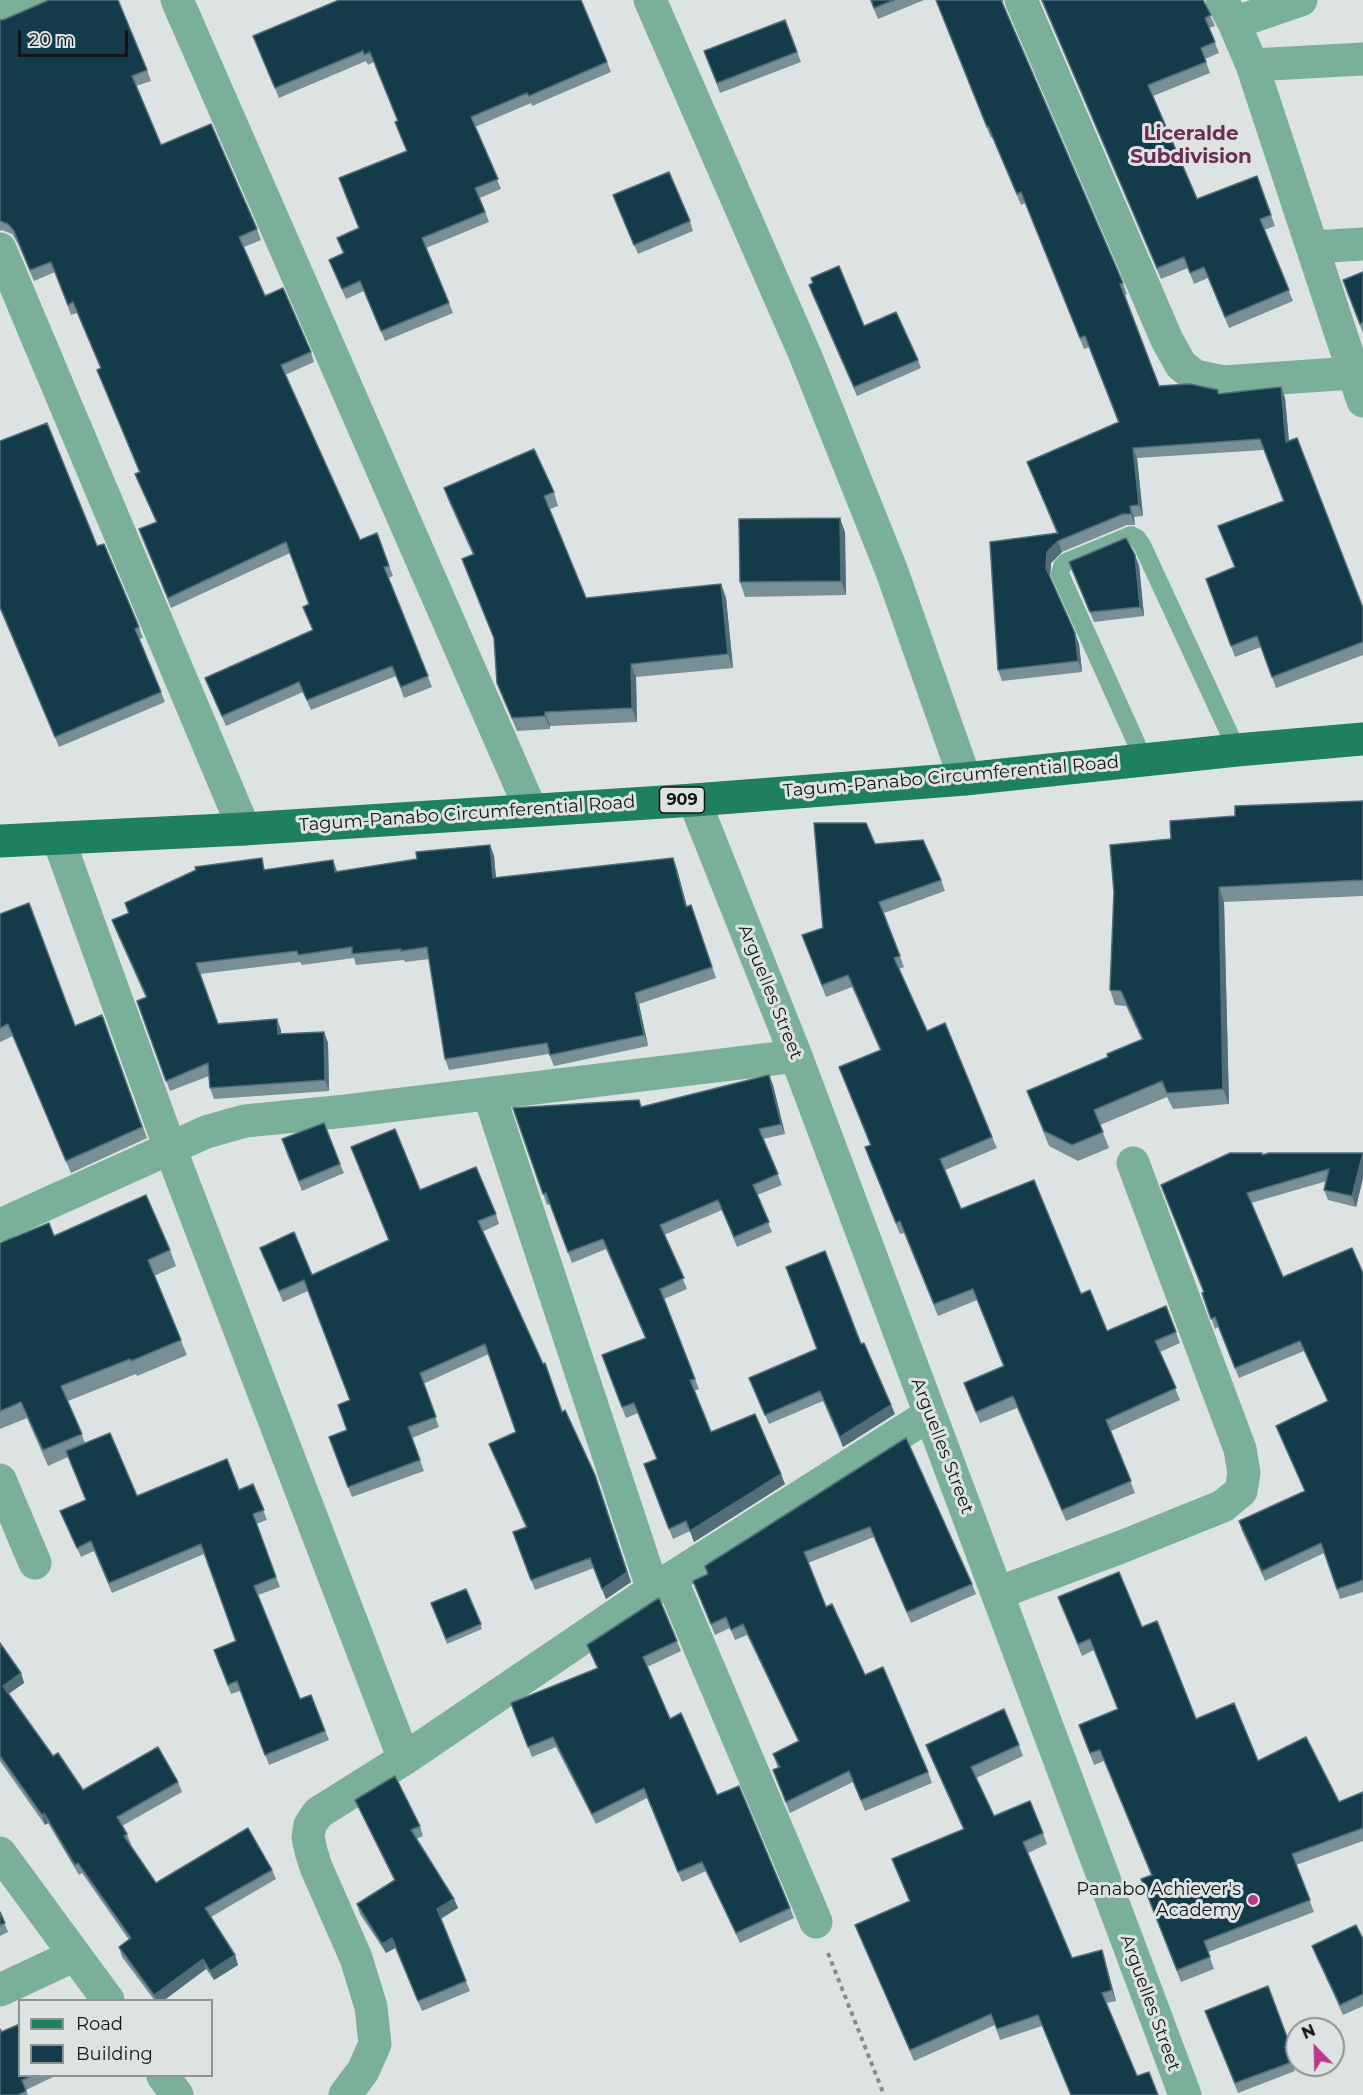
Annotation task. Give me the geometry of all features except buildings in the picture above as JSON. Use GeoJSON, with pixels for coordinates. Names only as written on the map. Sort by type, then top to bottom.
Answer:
{"type":"FeatureCollection","features":[{"type":"Feature","properties":{"kind":"main road","name":"Tagum-Panabo Circumferential Road"},"geometry":{"type":"LineString","coordinates":[[0,842],[694,800],[964,779],[1144,759],[1363,739]]}},
{"type":"Feature","properties":{"kind":"street"},"geometry":{"type":"LineString","coordinates":[[0,13],[32,0]]}},
{"type":"Feature","properties":{"kind":"street"},"geometry":{"type":"LineString","coordinates":[[177,0],[531,810]]}},
{"type":"Feature","properties":{"kind":"street"},"geometry":{"type":"LineString","coordinates":[[650,0],[811,368],[891,569],[964,779]]}},
{"type":"Feature","properties":{"kind":"street"},"geometry":{"type":"LineString","coordinates":[[1021,0],[1167,340],[1181,365],[1195,376],[1223,382],[1358,387],[1252,65],[1228,11],[1301,0]]}},
{"type":"Feature","properties":{"kind":"street"},"geometry":{"type":"LineString","coordinates":[[1252,65],[1363,59]]}},
{"type":"Feature","properties":{"kind":"street"},"geometry":{"type":"LineString","coordinates":[[1312,247],[1363,244]]}},
{"type":"Feature","properties":{"kind":"street"},"geometry":{"type":"LineString","coordinates":[[0,249],[244,829]]}},
{"type":"Feature","properties":{"kind":"street","name":"Arguelles Street"},"geometry":{"type":"LineString","coordinates":[[694,800],[796,1056],[1185,2095]]}},
{"type":"Feature","properties":{"kind":"street"},"geometry":{"type":"LineString","coordinates":[[58,838],[171,1148],[404,1759]]}},
{"type":"Feature","properties":{"kind":"street"},"geometry":{"type":"LineString","coordinates":[[0,1226],[206,1132],[245,1121],[796,1056]]}},
{"type":"Feature","properties":{"kind":"street"},"geometry":{"type":"LineString","coordinates":[[489,1094],[662,1585],[816,1922]]}},
{"type":"Feature","properties":{"kind":"street"},"geometry":{"type":"LineString","coordinates":[[998,1593],[1223,1506],[1240,1491],[1244,1473],[1240,1449],[1132,1163]]}},
{"type":"Feature","properties":{"kind":"street"},"geometry":{"type":"LineString","coordinates":[[345,2095],[363,2071],[375,2044],[371,2007],[356,1958],[316,1867],[308,1837],[310,1825],[318,1813],[404,1759],[662,1585],[929,1415]]}},
{"type":"Feature","properties":{"kind":"street"},"geometry":{"type":"LineString","coordinates":[[0,1480],[35,1563]]}},
{"type":"Feature","properties":{"kind":"street"},"geometry":{"type":"LineString","coordinates":[[0,1853],[107,1999]]}},
{"type":"Feature","properties":{"kind":"street"},"geometry":{"type":"LineString","coordinates":[[0,1990],[75,1955]]}},
{"type":"Feature","properties":{"kind":"street"},"geometry":{"type":"LineString","coordinates":[[164,2077],[177,2095]]}},
{"type":"Feature","properties":{"kind":"lane"},"geometry":{"type":"LineString","coordinates":[[1144,759],[1060,574],[1066,562],[1131,535],[1137,538],[1142,545],[1237,750]]}},
{"type":"Feature","properties":{"kind":"path"},"geometry":{"type":"LineString","coordinates":[[816,1922],[884,2095]]}},
{"type":"Feature","properties":{"kind":"place","name":"Panabo Achiever's Academy"},"geometry":{"type":"Point","coordinates":[1253,1900]}},
{"type":"Feature","properties":{"kind":"district","name":"Liceralde Subdivision"},"geometry":{"type":"Point","coordinates":[1191,146]}}]}
